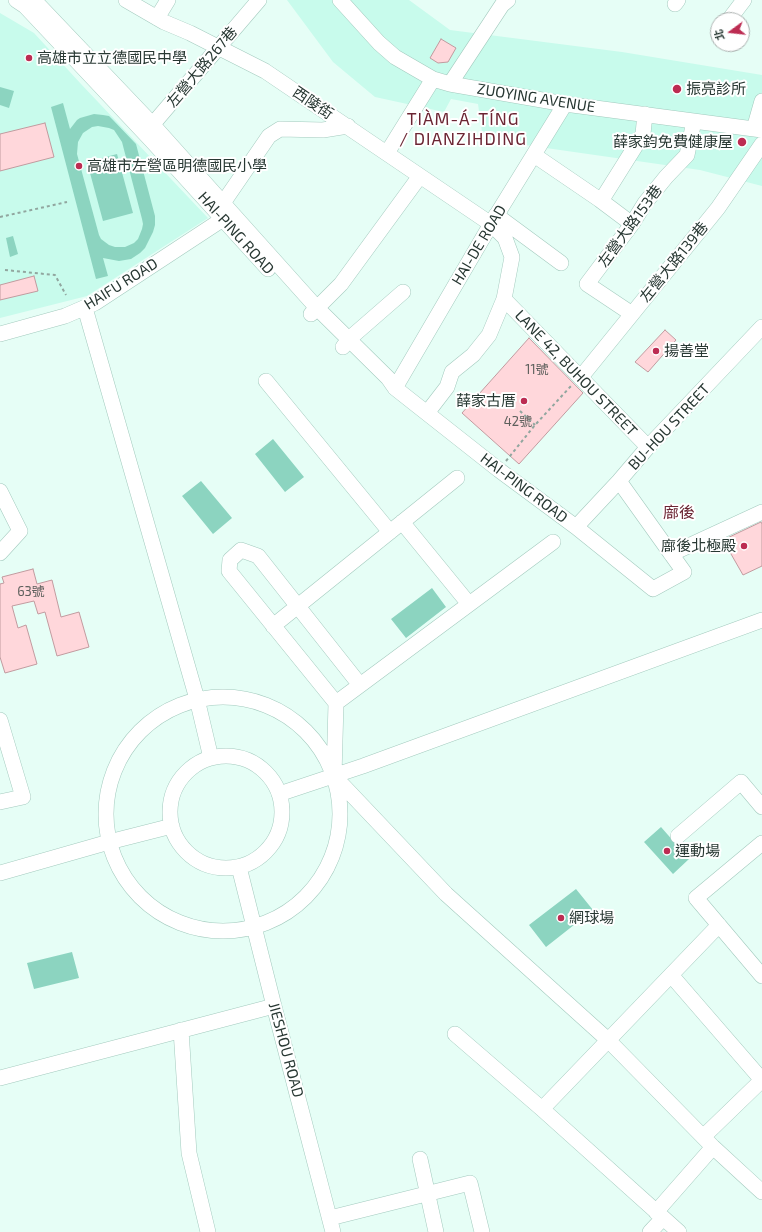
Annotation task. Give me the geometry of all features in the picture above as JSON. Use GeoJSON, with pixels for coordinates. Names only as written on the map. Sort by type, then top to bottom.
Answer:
{"type":"FeatureCollection","features":[{"type":"Feature","properties":{"kind":"street","name":"HAI-PING ROAD"},"geometry":{"type":"LineString","coordinates":[[16,0],[25,6],[38,9],[149,129],[314,312],[345,343],[381,386],[395,388],[499,470],[576,527],[653,589],[684,572],[671,554]]}},
{"type":"Feature","properties":{"kind":"street","name":"西陵街"},"geometry":{"type":"LineString","coordinates":[[126,0],[157,18],[219,47],[265,71],[420,176],[494,220]]}},
{"type":"Feature","properties":{"kind":"street"},"geometry":{"type":"LineString","coordinates":[[157,18],[168,0]]}},
{"type":"Feature","properties":{"kind":"street","name":"左營大路267巷"},"geometry":{"type":"LineString","coordinates":[[149,129],[259,0]]}},
{"type":"Feature","properties":{"kind":"street","name":"ZUOYING AVENUE"},"geometry":{"type":"LineString","coordinates":[[340,0],[379,43],[395,57],[433,79],[450,84],[565,104],[694,120],[758,130]]}},
{"type":"Feature","properties":{"kind":"street"},"geometry":{"type":"LineString","coordinates":[[450,84],[502,5],[508,0]]}},
{"type":"Feature","properties":{"kind":"street"},"geometry":{"type":"LineString","coordinates":[[735,12],[744,0]]}},
{"type":"Feature","properties":{"kind":"street"},"geometry":{"type":"LineString","coordinates":[[387,153],[433,79]]}},
{"type":"Feature","properties":{"kind":"street"},"geometry":{"type":"LineString","coordinates":[[758,130],[762,102]]}},
{"type":"Feature","properties":{"kind":"street","name":"HAI-DE ROAD"},"geometry":{"type":"LineString","coordinates":[[395,388],[494,220],[565,104]]}},
{"type":"Feature","properties":{"kind":"street"},"geometry":{"type":"LineString","coordinates":[[601,201],[643,134],[645,114]]}},
{"type":"Feature","properties":{"kind":"street","name":"左營大路153巷"},"geometry":{"type":"LineString","coordinates":[[632,314],[587,284],[632,224],[645,204],[666,177],[687,155],[694,120]]}},
{"type":"Feature","properties":{"kind":"street"},"geometry":{"type":"LineString","coordinates":[[223,212],[269,136],[280,129],[323,130],[348,126]]}},
{"type":"Feature","properties":{"kind":"street","name":"左營大路139巷"},"geometry":{"type":"LineString","coordinates":[[581,376],[718,208],[762,144]]}},
{"type":"Feature","properties":{"kind":"street"},"geometry":{"type":"LineString","coordinates":[[534,155],[632,224]]}},
{"type":"Feature","properties":{"kind":"street"},"geometry":{"type":"LineString","coordinates":[[314,312],[341,284],[420,176]]}},
{"type":"Feature","properties":{"kind":"street","name":"HAIFU ROAD"},"geometry":{"type":"LineString","coordinates":[[0,334],[65,316],[95,303],[223,212]]}},
{"type":"Feature","properties":{"kind":"street"},"geometry":{"type":"LineString","coordinates":[[494,220],[561,263]]}},
{"type":"Feature","properties":{"kind":"street"},"geometry":{"type":"LineString","coordinates":[[426,413],[447,387],[452,372],[472,355],[489,335],[504,298],[512,256],[505,238],[494,220]]}},
{"type":"Feature","properties":{"kind":"street"},"geometry":{"type":"LineString","coordinates":[[345,343],[403,292]]}},
{"type":"Feature","properties":{"kind":"street","name":"LANE 42, BUHOU STREET"},"geometry":{"type":"LineString","coordinates":[[504,298],[648,447]]}},
{"type":"Feature","properties":{"kind":"street"},"geometry":{"type":"LineString","coordinates":[[85,308],[197,699],[211,758]]}},
{"type":"Feature","properties":{"kind":"street","name":"BU-HOU STREET"},"geometry":{"type":"LineString","coordinates":[[576,527],[648,447],[762,327]]}},
{"type":"Feature","properties":{"kind":"street"},"geometry":{"type":"LineString","coordinates":[[266,381],[390,532]]}},
{"type":"Feature","properties":{"kind":"street"},"geometry":{"type":"LineString","coordinates":[[272,626],[457,478]]}},
{"type":"Feature","properties":{"kind":"street"},"geometry":{"type":"LineString","coordinates":[[619,481],[671,554],[762,512]]}},
{"type":"Feature","properties":{"kind":"street"},"geometry":{"type":"LineString","coordinates":[[0,491],[20,531],[0,553]]}},
{"type":"Feature","properties":{"kind":"street"},"geometry":{"type":"LineString","coordinates":[[402,522],[469,604]]}},
{"type":"Feature","properties":{"kind":"street"},"geometry":{"type":"LineString","coordinates":[[335,707],[360,685],[553,542]]}},
{"type":"Feature","properties":{"kind":"street"},"geometry":{"type":"LineString","coordinates":[[360,685],[258,556],[242,550],[230,560],[229,571],[335,707],[334,776],[446,894],[608,1040],[708,1142],[762,1192]]}},
{"type":"Feature","properties":{"kind":"street"},"geometry":{"type":"LineString","coordinates":[[279,794],[334,776],[762,620]]}},
{"type":"Feature","properties":{"kind":"street"},"geometry":{"type":"LineString","coordinates":[[222,696],[246,698],[269,706],[290,718],[309,734],[324,753],[334,776],[340,802],[339,830],[332,856],[320,881],[302,901],[280,917],[254,927],[234,931],[213,931],[193,927],[173,920],[161,913],[139,896],[126,880],[116,862],[109,842],[106,821],[107,800],[111,780],[118,761],[129,743],[143,728],[159,715],[178,705],[197,699],[222,696]]}},
{"type":"Feature","properties":{"kind":"street"},"geometry":{"type":"LineString","coordinates":[[0,720],[23,797],[0,802]]}},
{"type":"Feature","properties":{"kind":"street"},"geometry":{"type":"LineString","coordinates":[[227,756],[244,759],[259,766],[271,778],[279,794],[282,806],[278,833],[272,844],[263,854],[252,862],[240,867],[225,868],[211,866],[197,860],[186,851],[177,840],[172,826],[170,809],[174,792],[182,777],[195,765],[211,758],[227,756]]}},
{"type":"Feature","properties":{"kind":"street"},"geometry":{"type":"LineString","coordinates":[[678,836],[741,782],[762,807]]}},
{"type":"Feature","properties":{"kind":"street"},"geometry":{"type":"LineString","coordinates":[[0,873],[172,826]]}},
{"type":"Feature","properties":{"kind":"street"},"geometry":{"type":"LineString","coordinates":[[762,843],[696,898],[762,976]]}},
{"type":"Feature","properties":{"kind":"street","name":"JIESHOU ROAD"},"geometry":{"type":"LineString","coordinates":[[240,867],[274,1006],[332,1225]]}},
{"type":"Feature","properties":{"kind":"street"},"geometry":{"type":"LineString","coordinates":[[542,1109],[719,925]]}},
{"type":"Feature","properties":{"kind":"street"},"geometry":{"type":"LineString","coordinates":[[650,1232],[659,1215],[708,1142],[762,1080],[671,975]]}},
{"type":"Feature","properties":{"kind":"street"},"geometry":{"type":"LineString","coordinates":[[0,1078],[274,1006]]}},
{"type":"Feature","properties":{"kind":"street"},"geometry":{"type":"LineString","coordinates":[[181,1030],[190,1153],[208,1232]]}},
{"type":"Feature","properties":{"kind":"street"},"geometry":{"type":"LineString","coordinates":[[455,1034],[542,1109],[678,1232]]}},
{"type":"Feature","properties":{"kind":"street"},"geometry":{"type":"LineString","coordinates":[[420,1159],[436,1232]]}},
{"type":"Feature","properties":{"kind":"street"},"geometry":{"type":"LineString","coordinates":[[332,1225],[428,1194],[470,1183],[482,1232]]}},
{"type":"Feature","properties":{"kind":"path"},"geometry":{"type":"LineString","coordinates":[[0,217],[67,202]]}},
{"type":"Feature","properties":{"kind":"path"},"geometry":{"type":"LineString","coordinates":[[5,270],[56,276],[66,295]]}},
{"type":"Feature","properties":{"kind":"path"},"geometry":{"type":"LineString","coordinates":[[499,470],[535,425],[581,376]]}},
{"type":"Feature","properties":{"kind":"path"},"geometry":{"type":"LineString","coordinates":[[520,411],[535,425]]}},
{"type":"Feature","properties":{"kind":"shaded area"},"geometry":{"type":"Polygon","coordinates":[[[287,0],[409,0],[450,30],[622,52],[762,75],[762,186],[700,170],[483,139],[478,104],[451,99],[444,112],[375,97],[333,62],[287,0]]]}},
{"type":"Feature","properties":{"kind":"shaded area","name":"高雄市左營區明德國民小學"},"geometry":{"type":"Polygon","coordinates":[[[0,13],[34,33],[208,218],[87,296],[0,318],[0,13]]]}},
{"type":"Feature","properties":{"kind":"shaded area"},"geometry":{"type":"Polygon","coordinates":[[[0,87],[14,91],[9,108],[0,105],[0,87]]]}},
{"type":"Feature","properties":{"kind":"shaded area"},"geometry":{"type":"Polygon","coordinates":[[[63,103],[70,129],[80,118],[94,114],[109,116],[136,144],[155,216],[155,225],[145,248],[131,259],[119,261],[103,258],[108,276],[96,279],[51,107],[63,103]],[[98,126],[92,127],[83,133],[78,142],[77,154],[101,239],[109,245],[115,247],[125,247],[134,243],[138,239],[143,224],[122,142],[114,130],[98,126]]]}},
{"type":"Feature","properties":{"kind":"shaded area"},"geometry":{"type":"Polygon","coordinates":[[[117,154],[133,213],[103,221],[87,162],[117,154]]]}},
{"type":"Feature","properties":{"kind":"shaded area"},"geometry":{"type":"Polygon","coordinates":[[[13,236],[18,254],[10,257],[6,238],[13,236]]]}},
{"type":"Feature","properties":{"kind":"shaded area"},"geometry":{"type":"Polygon","coordinates":[[[273,439],[304,477],[285,492],[255,454],[273,439]]]}},
{"type":"Feature","properties":{"kind":"shaded area"},"geometry":{"type":"Polygon","coordinates":[[[201,481],[232,518],[213,534],[182,496],[201,481]]]}},
{"type":"Feature","properties":{"kind":"shaded area"},"geometry":{"type":"Polygon","coordinates":[[[432,588],[446,607],[406,638],[391,619],[432,588]]]}},
{"type":"Feature","properties":{"kind":"shaded area","name":"運動場"},"geometry":{"type":"Polygon","coordinates":[[[661,827],[689,859],[673,874],[644,842],[661,827]]]}},
{"type":"Feature","properties":{"kind":"shaded area","name":"網球場"},"geometry":{"type":"Polygon","coordinates":[[[576,889],[593,910],[546,947],[529,925],[576,889]]]}},
{"type":"Feature","properties":{"kind":"shaded area"},"geometry":{"type":"Polygon","coordinates":[[[72,952],[79,978],[34,989],[27,963],[72,952]]]}},
{"type":"Feature","properties":{"kind":"building"},"geometry":{"type":"Polygon","coordinates":[[[441,39],[456,48],[448,62],[438,63],[430,58],[441,39]]]}},
{"type":"Feature","properties":{"kind":"building"},"geometry":{"type":"Polygon","coordinates":[[[45,123],[54,157],[0,171],[0,134],[45,123]]]}},
{"type":"Feature","properties":{"kind":"building"},"geometry":{"type":"Polygon","coordinates":[[[34,276],[38,291],[0,300],[0,285],[34,276]]]}},
{"type":"Feature","properties":{"kind":"building","name":"揚善堂"},"geometry":{"type":"Polygon","coordinates":[[[665,330],[676,340],[648,372],[635,362],[665,330]]]}},
{"type":"Feature","properties":{"kind":"building","name":"薛家古厝"},"geometry":{"type":"Polygon","coordinates":[[[529,338],[583,393],[519,464],[462,413],[529,338]]]}},
{"type":"Feature","properties":{"kind":"building","name":"廍後北極殿"},"geometry":{"type":"Polygon","coordinates":[[[761,522],[762,566],[743,575],[723,540],[761,522]]]}},
{"type":"Feature","properties":{"kind":"building"},"geometry":{"type":"Polygon","coordinates":[[[33,569],[37,584],[52,580],[61,617],[79,612],[89,647],[57,656],[45,612],[38,614],[34,601],[12,606],[18,628],[26,625],[37,664],[5,673],[0,657],[0,584],[4,583],[2,577],[33,569]]]}},
{"type":"Feature","properties":{"kind":"place","name":"高雄市立立德國民中學"},"geometry":{"type":"Point","coordinates":[29,58]}},
{"type":"Feature","properties":{"kind":"place","name":"振亮診所"},"geometry":{"type":"Point","coordinates":[677,89]}},
{"type":"Feature","properties":{"kind":"place","name":"薛家鈞免費健康屋"},"geometry":{"type":"Point","coordinates":[742,142]}},
{"type":"Feature","properties":{"kind":"place","name":"高雄市左營區明德國民小學"},"geometry":{"type":"Point","coordinates":[79,166]}},
{"type":"Feature","properties":{"kind":"place","name":"揚善堂"},"geometry":{"type":"Point","coordinates":[656,351]}},
{"type":"Feature","properties":{"kind":"place","name":"薛家古厝"},"geometry":{"type":"Point","coordinates":[524,401]}},
{"type":"Feature","properties":{"kind":"place","name":"廍後北極殿"},"geometry":{"type":"Point","coordinates":[744,546]}},
{"type":"Feature","properties":{"kind":"place","name":"運動場"},"geometry":{"type":"Point","coordinates":[667,851]}},
{"type":"Feature","properties":{"kind":"place","name":"網球場"},"geometry":{"type":"Point","coordinates":[561,918]}},
{"type":"Feature","properties":{"kind":"district","name":"TIÀM-Á-TÍNG / DIANZIHDING"},"geometry":{"type":"Point","coordinates":[463,129]}},
{"type":"Feature","properties":{"kind":"district","name":"廍後"},"geometry":{"type":"Point","coordinates":[679,513]}}]}
